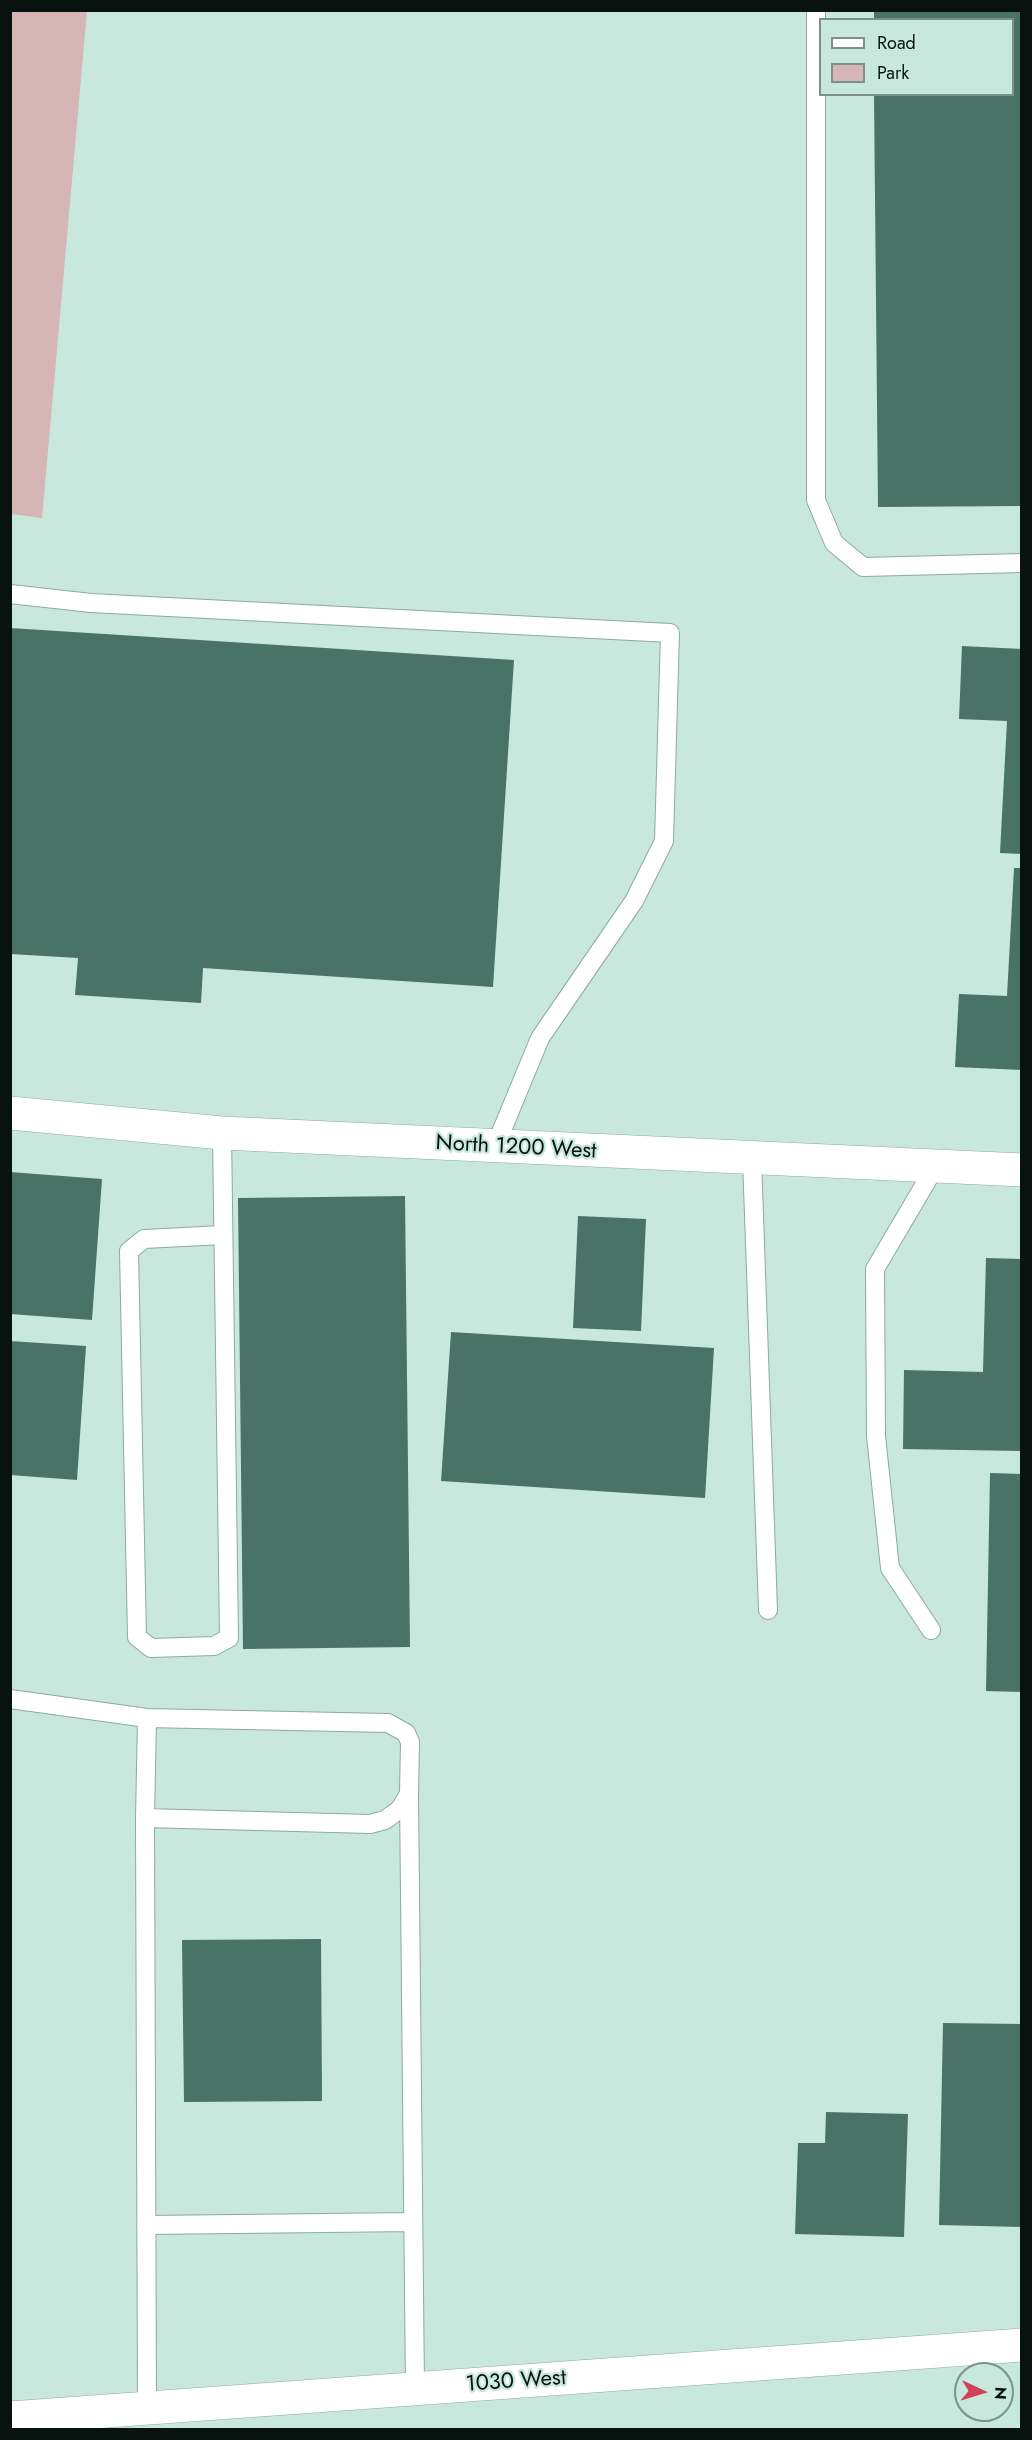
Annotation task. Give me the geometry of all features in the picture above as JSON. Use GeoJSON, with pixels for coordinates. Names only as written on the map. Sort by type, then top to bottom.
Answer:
{"type":"FeatureCollection","features":[{"type":"Feature","properties":{"kind":"street","name":"North 1200 West"},"geometry":{"type":"LineString","coordinates":[[10,1113],[222,1133],[1022,1170]]}},
{"type":"Feature","properties":{"kind":"street","name":"1030 West"},"geometry":{"type":"LineString","coordinates":[[10,2418],[1022,2345]]}},
{"type":"Feature","properties":{"kind":"lane"},"geometry":{"type":"LineString","coordinates":[[816,10],[816,500],[834,543],[863,567],[1022,563]]}},
{"type":"Feature","properties":{"kind":"lane"},"geometry":{"type":"LineString","coordinates":[[10,594],[91,603],[670,633],[664,841],[634,901],[540,1038],[495,1147]]}},
{"type":"Feature","properties":{"kind":"lane"},"geometry":{"type":"LineString","coordinates":[[222,1133],[229,1638],[214,1646],[151,1648],[137,1637],[129,1251],[144,1239],[223,1235]]}},
{"type":"Feature","properties":{"kind":"lane"},"geometry":{"type":"LineString","coordinates":[[752,1159],[768,1610]]}},
{"type":"Feature","properties":{"kind":"lane"},"geometry":{"type":"LineString","coordinates":[[931,1630],[890,1568],[876,1436],[875,1269],[935,1167]]}},
{"type":"Feature","properties":{"kind":"lane"},"geometry":{"type":"LineString","coordinates":[[10,1699],[147,1718],[388,1723],[406,1733],[410,1742],[415,2389]]}},
{"type":"Feature","properties":{"kind":"lane"},"geometry":{"type":"LineString","coordinates":[[147,1718],[145,1818],[147,2409]]}},
{"type":"Feature","properties":{"kind":"lane"},"geometry":{"type":"LineString","coordinates":[[145,1818],[370,1824],[385,1820],[400,1809],[409,1794]]}},
{"type":"Feature","properties":{"kind":"lane"},"geometry":{"type":"LineString","coordinates":[[146,2225],[413,2222]]}},
{"type":"Feature","properties":{"kind":"green space"},"geometry":{"type":"Polygon","coordinates":[[[11,10],[87,11],[42,518],[11,514],[11,10]]]}},
{"type":"Feature","properties":{"kind":"building"},"geometry":{"type":"Polygon","coordinates":[[[874,10],[1022,10],[1022,506],[878,507],[874,96],[1014,96],[1014,18],[874,18],[874,10]]]}},
{"type":"Feature","properties":{"kind":"building"},"geometry":{"type":"Polygon","coordinates":[[[10,628],[514,660],[493,987],[203,968],[201,1003],[75,995],[78,958],[10,954],[10,628]]]}},
{"type":"Feature","properties":{"kind":"building"},"geometry":{"type":"Polygon","coordinates":[[[962,646],[1022,649],[1022,854],[1000,853],[1007,721],[959,719],[962,646]]]}},
{"type":"Feature","properties":{"kind":"building"},"geometry":{"type":"Polygon","coordinates":[[[1014,868],[1022,868],[1022,1070],[955,1067],[959,994],[1007,996],[1014,868]]]}},
{"type":"Feature","properties":{"kind":"building"},"geometry":{"type":"Polygon","coordinates":[[[10,1172],[102,1179],[92,1320],[10,1314],[10,1172]]]}},
{"type":"Feature","properties":{"kind":"building"},"geometry":{"type":"Polygon","coordinates":[[[405,1196],[410,1647],[243,1649],[238,1198],[405,1196]]]}},
{"type":"Feature","properties":{"kind":"building"},"geometry":{"type":"Polygon","coordinates":[[[578,1216],[646,1219],[641,1331],[573,1328],[578,1216]]]}},
{"type":"Feature","properties":{"kind":"building"},"geometry":{"type":"Polygon","coordinates":[[[986,1258],[1022,1259],[1022,1451],[903,1449],[904,1370],[983,1372],[986,1258]]]}},
{"type":"Feature","properties":{"kind":"building"},"geometry":{"type":"Polygon","coordinates":[[[451,1332],[714,1348],[705,1498],[441,1481],[451,1332]]]}},
{"type":"Feature","properties":{"kind":"building"},"geometry":{"type":"Polygon","coordinates":[[[10,1341],[86,1346],[77,1480],[10,1475],[10,1341]]]}},
{"type":"Feature","properties":{"kind":"building"},"geometry":{"type":"Polygon","coordinates":[[[990,1473],[1022,1474],[1022,1692],[986,1691],[990,1473]]]}},
{"type":"Feature","properties":{"kind":"building"},"geometry":{"type":"Polygon","coordinates":[[[321,1939],[322,2101],[184,2102],[182,1940],[321,1939]]]}},
{"type":"Feature","properties":{"kind":"building"},"geometry":{"type":"Polygon","coordinates":[[[943,2023],[1022,2024],[1022,2227],[939,2225],[943,2023]]]}},
{"type":"Feature","properties":{"kind":"building"},"geometry":{"type":"Polygon","coordinates":[[[826,2112],[908,2114],[904,2237],[795,2234],[798,2143],[825,2143],[826,2112]]]}}]}
